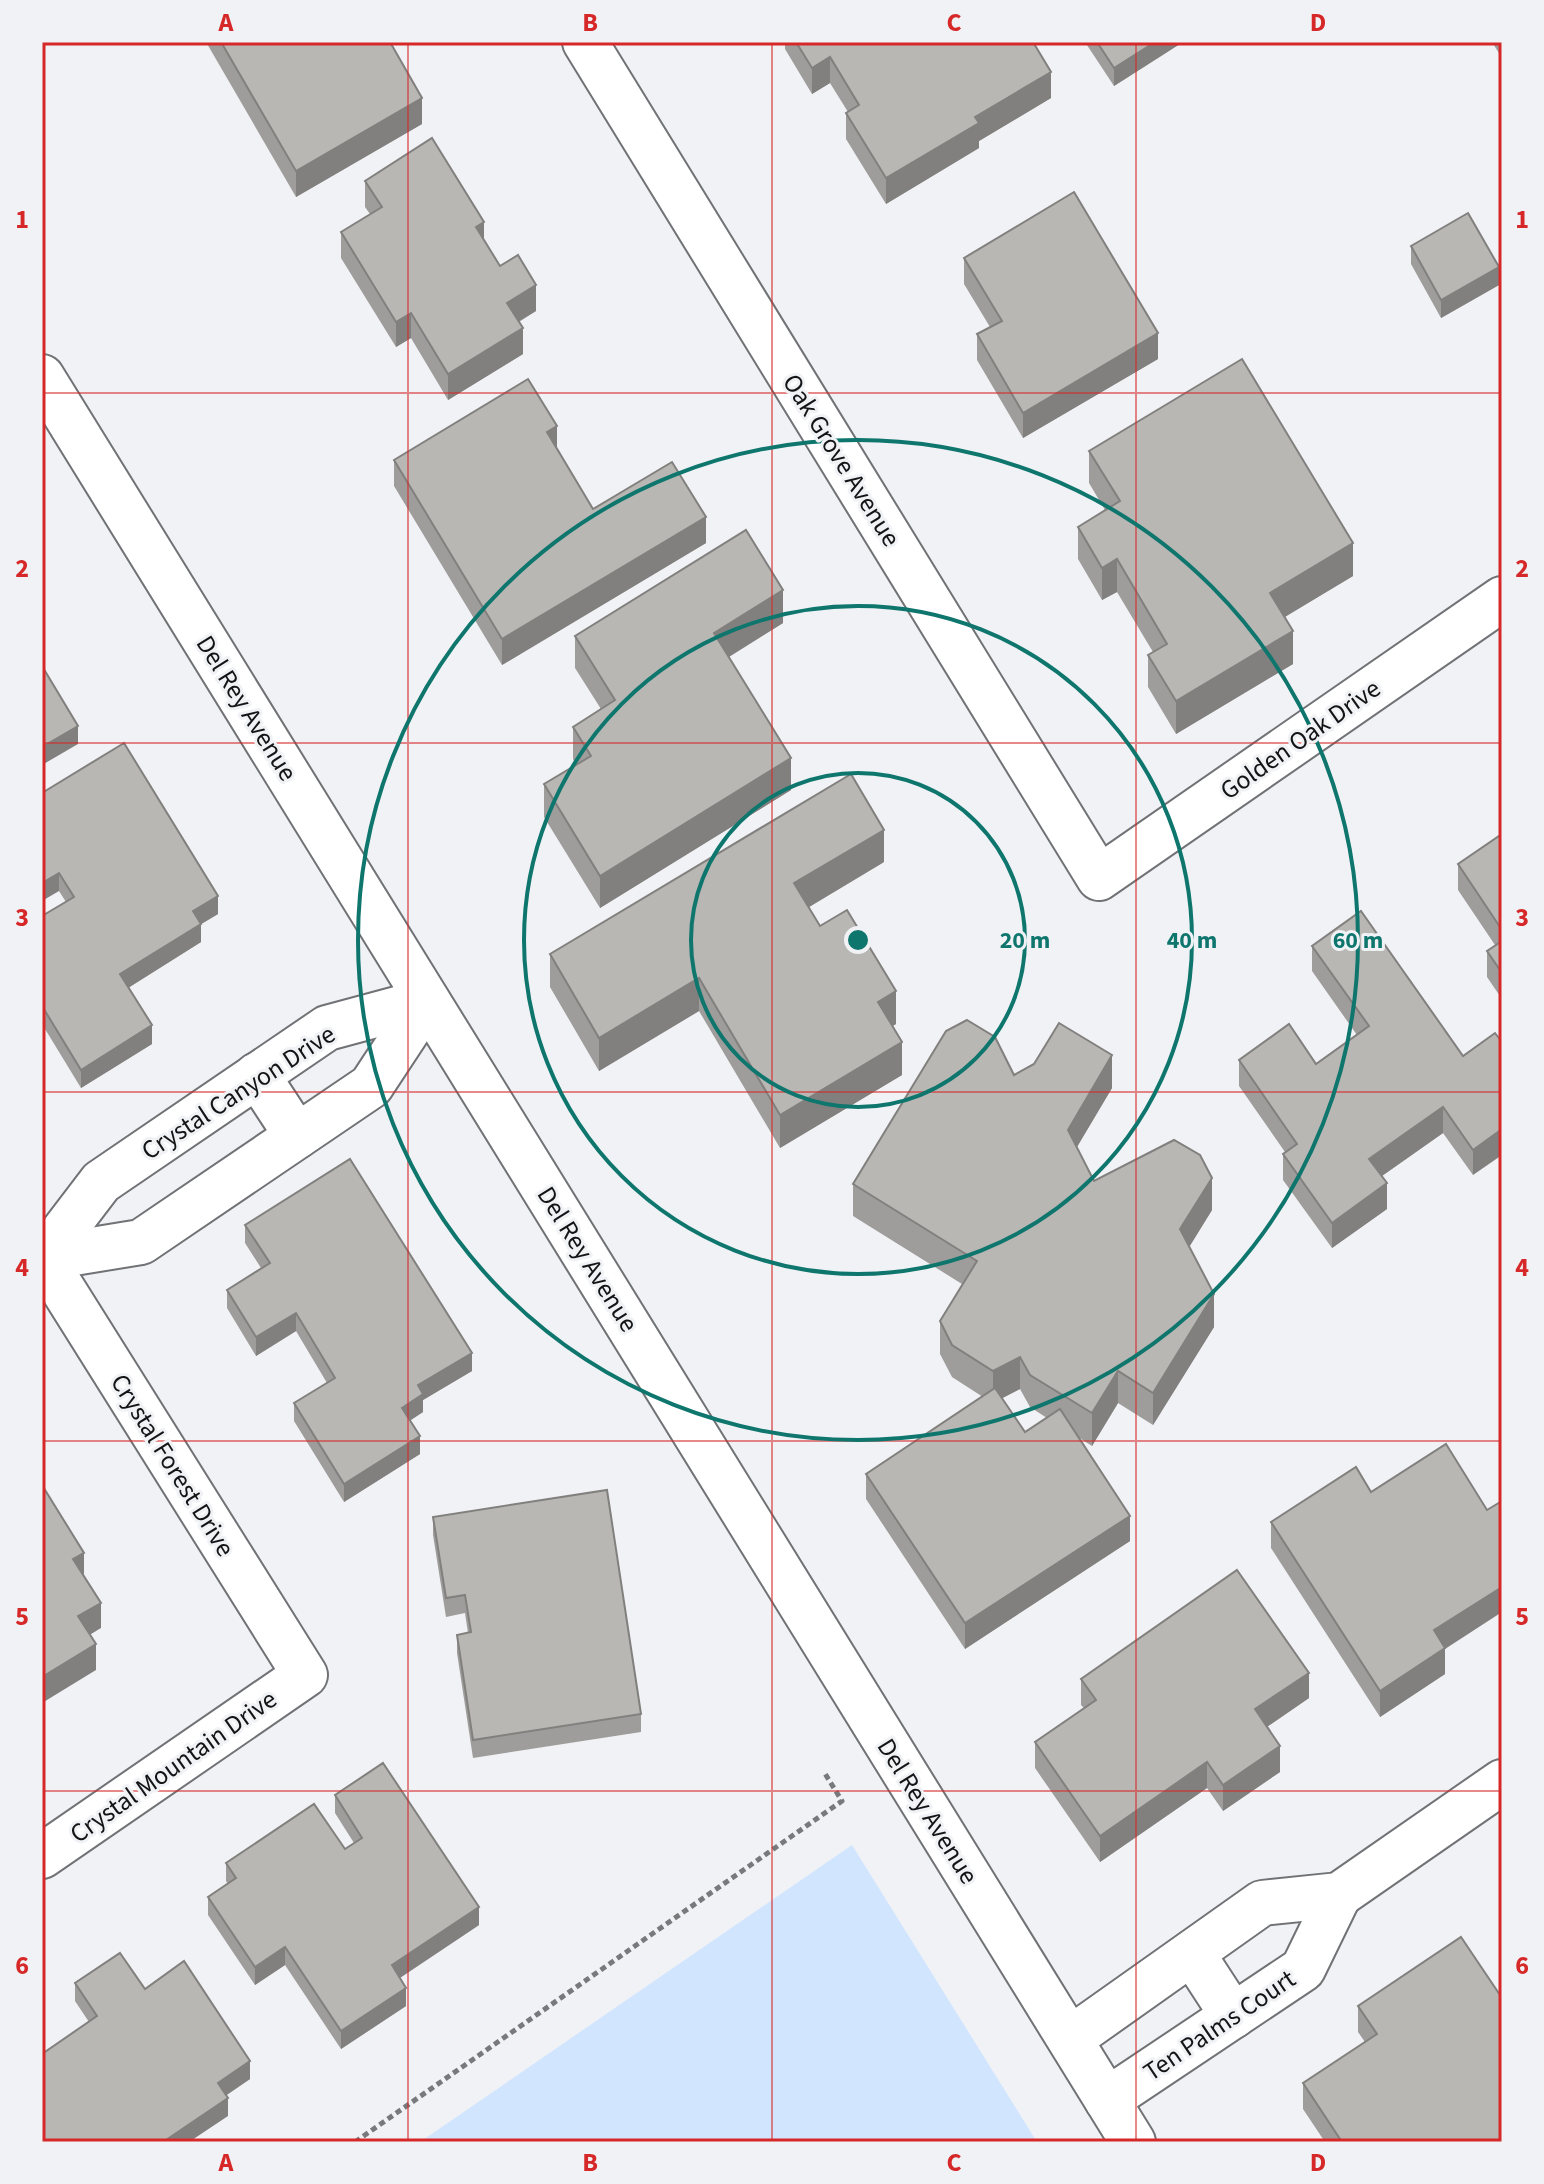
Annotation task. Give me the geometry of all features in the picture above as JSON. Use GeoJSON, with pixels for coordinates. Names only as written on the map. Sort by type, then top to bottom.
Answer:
{"type":"FeatureCollection","features":[{"type":"Feature","properties":{"kind":"street","name":"Oak Grove Avenue"},"geometry":{"type":"LineString","coordinates":[[585,42],[1099,878]]}},
{"type":"Feature","properties":{"kind":"street","name":"Del Rey Avenue"},"geometry":{"type":"LineString","coordinates":[[42,377],[1133,2142]]}},
{"type":"Feature","properties":{"kind":"street","name":"Golden Oak Drive"},"geometry":{"type":"LineString","coordinates":[[1099,878],[1502,599]]}},
{"type":"Feature","properties":{"kind":"street","name":"Crystal Canyon Drive"},"geometry":{"type":"LineString","coordinates":[[43,1257],[101,1182],[327,1028],[427,1001]]}},
{"type":"Feature","properties":{"kind":"street"},"geometry":{"type":"LineString","coordinates":[[43,1257],[141,1242],[371,1086],[427,1001]]}},
{"type":"Feature","properties":{"kind":"street"},"geometry":{"type":"LineString","coordinates":[[257,1075],[297,1136]]}},
{"type":"Feature","properties":{"kind":"street","name":"Crystal Forest Drive"},"geometry":{"type":"LineString","coordinates":[[43,1257],[305,1675]]}},
{"type":"Feature","properties":{"kind":"street","name":"Crystal Mountain Drive"},"geometry":{"type":"LineString","coordinates":[[42,1856],[305,1675]]}},
{"type":"Feature","properties":{"kind":"street","name":"Ten Palms Court"},"geometry":{"type":"LineString","coordinates":[[1070,2039],[1262,1903],[1339,1895],[1502,1782]]}},
{"type":"Feature","properties":{"kind":"street","name":"Ten Palms Court"},"geometry":{"type":"LineString","coordinates":[[1107,2100],[1303,1969],[1339,1895]]}},
{"type":"Feature","properties":{"kind":"street"},"geometry":{"type":"LineString","coordinates":[[1192,1953],[1233,2016]]}},
{"type":"Feature","properties":{"kind":"path"},"geometry":{"type":"LineString","coordinates":[[355,2142],[842,1801],[824,1772]]}},
{"type":"Feature","properties":{"kind":"shaded area"},"geometry":{"type":"Polygon","coordinates":[[[852,1845],[1037,2142],[420,2142],[852,1845]]]}},
{"type":"Feature","properties":{"kind":"building"},"geometry":{"type":"Polygon","coordinates":[[[221,42],[390,42],[422,98],[296,171],[221,42]]]}},
{"type":"Feature","properties":{"kind":"building"},"geometry":{"type":"Polygon","coordinates":[[[796,42],[1033,42],[1051,72],[975,117],[979,123],[886,178],[846,113],[859,105],[830,57],[812,68],[796,42]]]}},
{"type":"Feature","properties":{"kind":"building"},"geometry":{"type":"Polygon","coordinates":[[[1097,42],[1155,42],[1114,68],[1097,42]]]}},
{"type":"Feature","properties":{"kind":"building"},"geometry":{"type":"Polygon","coordinates":[[[432,138],[484,222],[476,227],[500,266],[518,255],[536,285],[507,303],[523,328],[448,374],[411,313],[396,322],[341,232],[382,207],[365,181],[432,138]]]}},
{"type":"Feature","properties":{"kind":"building"},"geometry":{"type":"Polygon","coordinates":[[[1074,192],[1158,333],[1023,413],[977,334],[1002,321],[964,258],[1074,192]]]}},
{"type":"Feature","properties":{"kind":"building"},"geometry":{"type":"Polygon","coordinates":[[[1468,213],[1499,267],[1441,300],[1411,246],[1468,213]]]}},
{"type":"Feature","properties":{"kind":"building"},"geometry":{"type":"Polygon","coordinates":[[[1242,359],[1353,543],[1270,593],[1293,631],[1176,701],[1148,655],[1167,644],[1117,559],[1102,568],[1078,527],[1120,501],[1089,451],[1242,359]]]}},
{"type":"Feature","properties":{"kind":"building"},"geometry":{"type":"Polygon","coordinates":[[[528,379],[557,426],[547,432],[593,509],[672,462],[706,517],[502,639],[394,460],[528,379]]]}},
{"type":"Feature","properties":{"kind":"building"},"geometry":{"type":"Polygon","coordinates":[[[746,530],[783,590],[714,633],[791,758],[600,876],[544,784],[591,756],[573,727],[615,700],[575,636],[746,530]]]}},
{"type":"Feature","properties":{"kind":"building"},"geometry":{"type":"Polygon","coordinates":[[[42,666],[78,726],[42,747],[42,666]]]}},
{"type":"Feature","properties":{"kind":"building"},"geometry":{"type":"Polygon","coordinates":[[[124,743],[218,896],[193,911],[201,924],[120,974],[152,1025],[81,1070],[42,1006],[42,916],[74,897],[59,873],[42,883],[42,793],[124,743]]]}},
{"type":"Feature","properties":{"kind":"building"},"geometry":{"type":"Polygon","coordinates":[[[851,774],[884,830],[794,883],[820,926],[847,910],[896,991],[878,1002],[902,1042],[780,1115],[699,978],[599,1038],[550,954],[851,774]]]}},
{"type":"Feature","properties":{"kind":"building"},"geometry":{"type":"Polygon","coordinates":[[[1502,834],[1502,930],[1458,864],[1502,834]]]}},
{"type":"Feature","properties":{"kind":"building"},"geometry":{"type":"Polygon","coordinates":[[[1361,911],[1463,1056],[1495,1033],[1502,1042],[1502,1129],[1473,1150],[1443,1107],[1369,1159],[1387,1183],[1332,1223],[1283,1154],[1297,1144],[1239,1060],[1289,1024],[1316,1064],[1369,1026],[1312,946],[1361,911]]]}},
{"type":"Feature","properties":{"kind":"building"},"geometry":{"type":"Polygon","coordinates":[[[1502,941],[1502,973],[1487,951],[1502,941]]]}},
{"type":"Feature","properties":{"kind":"building"},"geometry":{"type":"Polygon","coordinates":[[[967,1020],[995,1037],[1014,1075],[1034,1064],[1059,1023],[1112,1055],[1068,1130],[1094,1181],[1174,1140],[1200,1155],[1212,1178],[1180,1229],[1214,1294],[1153,1393],[1118,1371],[1092,1413],[1030,1375],[1020,1357],[993,1371],[952,1345],[940,1321],[977,1261],[853,1184],[946,1031],[967,1020]]]}},
{"type":"Feature","properties":{"kind":"building"},"geometry":{"type":"Polygon","coordinates":[[[350,1159],[472,1353],[418,1385],[423,1394],[402,1408],[420,1436],[344,1484],[294,1403],[335,1378],[296,1313],[256,1337],[227,1290],[270,1263],[245,1225],[350,1159]]]}},
{"type":"Feature","properties":{"kind":"building"},"geometry":{"type":"Polygon","coordinates":[[[995,1388],[1025,1432],[1060,1409],[1130,1516],[965,1623],[866,1474],[995,1388]]]}},
{"type":"Feature","properties":{"kind":"building"},"geometry":{"type":"Polygon","coordinates":[[[1446,1444],[1487,1510],[1502,1501],[1502,1587],[1434,1630],[1445,1648],[1380,1691],[1271,1522],[1356,1467],[1371,1492],[1446,1444]]]}},
{"type":"Feature","properties":{"kind":"building"},"geometry":{"type":"Polygon","coordinates":[[[42,1485],[84,1553],[73,1559],[101,1603],[78,1616],[96,1644],[42,1677],[42,1485]]]}},
{"type":"Feature","properties":{"kind":"building"},"geometry":{"type":"Polygon","coordinates":[[[607,1490],[641,1714],[473,1740],[457,1635],[471,1632],[465,1595],[446,1598],[433,1517],[607,1490]]]}},
{"type":"Feature","properties":{"kind":"building"},"geometry":{"type":"Polygon","coordinates":[[[1237,1570],[1309,1673],[1255,1709],[1280,1746],[1223,1785],[1207,1762],[1100,1836],[1035,1742],[1096,1700],[1081,1679],[1237,1570]]]}},
{"type":"Feature","properties":{"kind":"building"},"geometry":{"type":"Polygon","coordinates":[[[383,1763],[479,1907],[392,1965],[406,1988],[341,2031],[285,1947],[255,1967],[208,1897],[236,1878],[226,1863],[314,1804],[345,1849],[362,1838],[335,1795],[383,1763]]]}},
{"type":"Feature","properties":{"kind":"building"},"geometry":{"type":"Polygon","coordinates":[[[1461,1937],[1502,1998],[1502,2142],[1342,2142],[1303,2083],[1377,2034],[1358,2006],[1461,1937]]]}},
{"type":"Feature","properties":{"kind":"building"},"geometry":{"type":"Polygon","coordinates":[[[120,1953],[145,1989],[184,1961],[250,2061],[218,2083],[228,2098],[163,2142],[42,2142],[42,2054],[97,2016],[75,1983],[120,1953]]]}}]}
